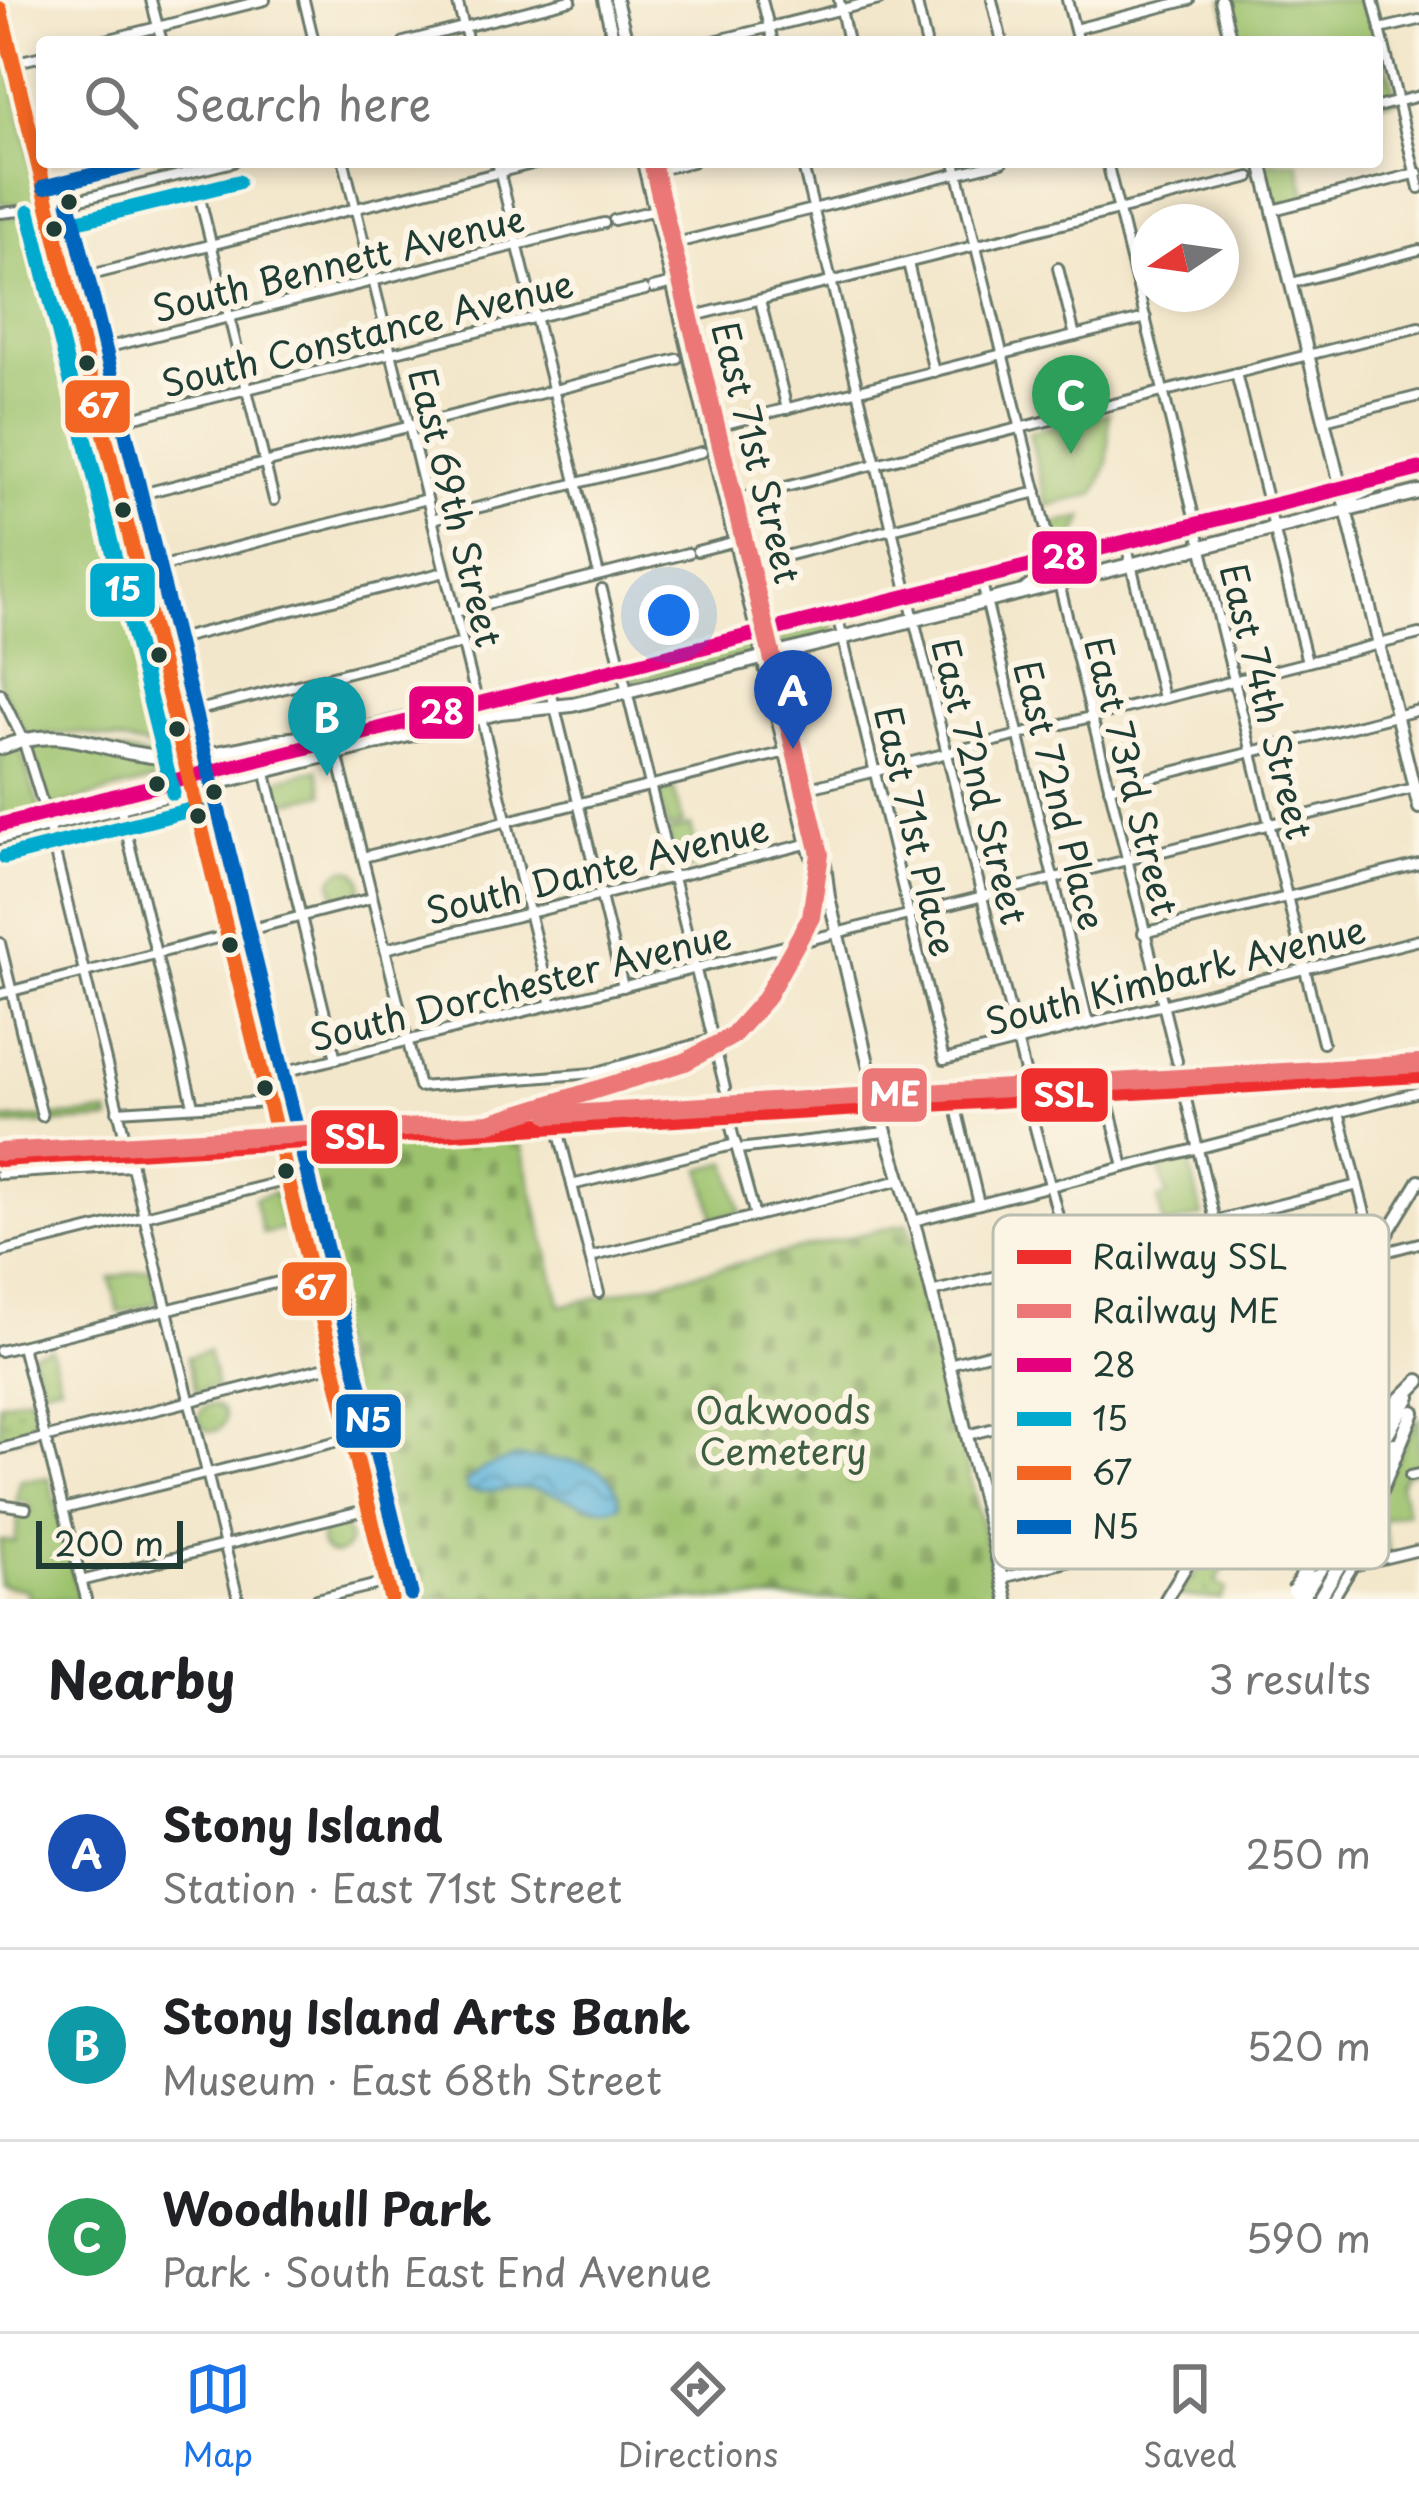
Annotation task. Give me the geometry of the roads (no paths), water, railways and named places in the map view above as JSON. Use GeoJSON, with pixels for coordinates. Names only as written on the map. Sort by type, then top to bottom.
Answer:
{"type":"FeatureCollection","features":[{"type":"Feature","properties":{"kind":"highway"},"geometry":{"type":"LineString","coordinates":[[0,837],[46,820],[120,806],[191,782],[265,770],[481,717],[555,708],[627,692],[987,602],[1021,593],[1090,552],[1416,470]]}},
{"type":"Feature","properties":{"kind":"highway"},"geometry":{"type":"LineString","coordinates":[[1347,510],[1354,496],[1385,478]]}},
{"type":"Feature","properties":{"kind":"highway"},"geometry":{"type":"LineString","coordinates":[[1305,521],[1336,500],[1341,488]]}},
{"type":"Feature","properties":{"kind":"highway"},"geometry":{"type":"LineString","coordinates":[[0,748],[23,740],[71,736],[146,755],[185,757],[333,737],[981,579],[1131,566],[1419,492]]}},
{"type":"Feature","properties":{"kind":"highway"},"geometry":{"type":"LineString","coordinates":[[1389,1429],[1419,1381]]}},
{"type":"Feature","properties":{"kind":"highway"},"geometry":{"type":"LineString","coordinates":[[1389,1452],[1416,1407]]}},
{"type":"Feature","properties":{"kind":"highway"},"geometry":{"type":"LineString","coordinates":[[1389,1471],[1416,1407]]}},
{"type":"Feature","properties":{"kind":"highway"},"geometry":{"type":"LineString","coordinates":[[1298,1597],[1319,1569]]}},
{"type":"Feature","properties":{"kind":"highway"},"geometry":{"type":"LineString","coordinates":[[1319,1599],[1337,1569]]}},
{"type":"Feature","properties":{"kind":"main road"},"geometry":{"type":"LineString","coordinates":[[604,0],[613,36]]}},
{"type":"Feature","properties":{"kind":"main road"},"geometry":{"type":"LineString","coordinates":[[616,0],[625,36]]}},
{"type":"Feature","properties":{"kind":"main road"},"geometry":{"type":"LineString","coordinates":[[1221,0],[1230,36]]}},
{"type":"Feature","properties":{"kind":"main road","name":"East 71st Street"},"geometry":{"type":"LineString","coordinates":[[644,168],[694,316],[691,357]]}},
{"type":"Feature","properties":{"kind":"main road","name":"East 71st Street"},"geometry":{"type":"LineString","coordinates":[[657,168],[674,283],[691,357],[715,427],[765,634],[808,843],[829,897]]}},
{"type":"Feature","properties":{"kind":"main road"},"geometry":{"type":"LineString","coordinates":[[1262,168],[1419,808]]}},
{"type":"Feature","properties":{"kind":"main road","name":"East 71st Street"},"geometry":{"type":"LineString","coordinates":[[732,500],[736,541],[748,565]]}},
{"type":"Feature","properties":{"kind":"main road","name":"East 71st Street"},"geometry":{"type":"LineString","coordinates":[[770,657],[822,840],[829,897],[872,1080]]}},
{"type":"Feature","properties":{"kind":"main road"},"geometry":{"type":"LineString","coordinates":[[0,825],[46,820],[191,782],[333,737]]}},
{"type":"Feature","properties":{"kind":"main road"},"geometry":{"type":"LineString","coordinates":[[879,1109],[897,1181],[913,1221],[993,1542]]}},
{"type":"Feature","properties":{"kind":"main road"},"geometry":{"type":"LineString","coordinates":[[1389,1230],[1419,1181]]}},
{"type":"Feature","properties":{"kind":"main road"},"geometry":{"type":"LineString","coordinates":[[1000,1569],[1007,1599]]}},
{"type":"Feature","properties":{"kind":"main road"},"geometry":{"type":"LineString","coordinates":[[1166,1599],[1184,1569]]}},
{"type":"Feature","properties":{"kind":"street"},"geometry":{"type":"LineString","coordinates":[[151,0],[160,36]]}},
{"type":"Feature","properties":{"kind":"street"},"geometry":{"type":"LineString","coordinates":[[122,36],[265,0]]}},
{"type":"Feature","properties":{"kind":"street"},"geometry":{"type":"LineString","coordinates":[[304,0],[313,36]]}},
{"type":"Feature","properties":{"kind":"street"},"geometry":{"type":"LineString","coordinates":[[457,0],[466,36]]}},
{"type":"Feature","properties":{"kind":"street"},"geometry":{"type":"LineString","coordinates":[[428,36],[571,0]]}},
{"type":"Feature","properties":{"kind":"street"},"geometry":{"type":"LineString","coordinates":[[762,0],[771,36]]}},
{"type":"Feature","properties":{"kind":"street"},"geometry":{"type":"LineString","coordinates":[[734,36],[840,5],[879,0]]}},
{"type":"Feature","properties":{"kind":"street"},"geometry":{"type":"LineString","coordinates":[[916,0],[925,36]]}},
{"type":"Feature","properties":{"kind":"street"},"geometry":{"type":"LineString","coordinates":[[992,0],[1001,36]]}},
{"type":"Feature","properties":{"kind":"street"},"geometry":{"type":"LineString","coordinates":[[1067,0],[1077,36]]}},
{"type":"Feature","properties":{"kind":"street"},"geometry":{"type":"LineString","coordinates":[[1075,29],[1189,0]]}},
{"type":"Feature","properties":{"kind":"street"},"geometry":{"type":"LineString","coordinates":[[1373,0],[1382,36]]}},
{"type":"Feature","properties":{"kind":"street"},"geometry":{"type":"LineString","coordinates":[[840,5],[847,36]]}},
{"type":"Feature","properties":{"kind":"street"},"geometry":{"type":"LineString","coordinates":[[0,9],[36,155]]}},
{"type":"Feature","properties":{"kind":"street"},"geometry":{"type":"LineString","coordinates":[[1380,29],[1419,20]]}},
{"type":"Feature","properties":{"kind":"street"},"geometry":{"type":"LineString","coordinates":[[1383,41],[1419,188]]}},
{"type":"Feature","properties":{"kind":"street"},"geometry":{"type":"LineString","coordinates":[[13,63],[36,57]]}},
{"type":"Feature","properties":{"kind":"street"},"geometry":{"type":"LineString","coordinates":[[1383,105],[1419,96]]}},
{"type":"Feature","properties":{"kind":"street"},"geometry":{"type":"LineString","coordinates":[[31,135],[36,134]]}},
{"type":"Feature","properties":{"kind":"street"},"geometry":{"type":"LineString","coordinates":[[39,168],[391,1599]]}},
{"type":"Feature","properties":{"kind":"street"},"geometry":{"type":"LineString","coordinates":[[0,209],[49,207],[188,168]]}},
{"type":"Feature","properties":{"kind":"street","name":"East 69th Street"},"geometry":{"type":"LineString","coordinates":[[345,168],[552,1005]]}},
{"type":"Feature","properties":{"kind":"street"},"geometry":{"type":"LineString","coordinates":[[67,281],[495,168]]}},
{"type":"Feature","properties":{"kind":"street"},"geometry":{"type":"LineString","coordinates":[[498,168],[599,575]]}},
{"type":"Feature","properties":{"kind":"street","name":"East 72nd Street"},"geometry":{"type":"LineString","coordinates":[[804,168],[1023,1069]]}},
{"type":"Feature","properties":{"kind":"street"},"geometry":{"type":"LineString","coordinates":[[670,245],[954,168]]}},
{"type":"Feature","properties":{"kind":"street","name":"East 73rd Street"},"geometry":{"type":"LineString","coordinates":[[957,168],[1174,1058]]}},
{"type":"Feature","properties":{"kind":"street","name":"East 74th Street"},"geometry":{"type":"LineString","coordinates":[[1108,168],[1323,1043]]}},
{"type":"Feature","properties":{"kind":"street"},"geometry":{"type":"LineString","coordinates":[[1273,210],[1417,174]]}},
{"type":"Feature","properties":{"kind":"street"},"geometry":{"type":"LineString","coordinates":[[694,316],[1250,177]]}},
{"type":"Feature","properties":{"kind":"street"},"geometry":{"type":"LineString","coordinates":[[197,186],[274,500]]}},
{"type":"Feature","properties":{"kind":"street","name":"South Bennett Avenue"},"geometry":{"type":"LineString","coordinates":[[85,352],[655,210]]}},
{"type":"Feature","properties":{"kind":"street"},"geometry":{"type":"LineString","coordinates":[[1291,283],[1419,250]]}},
{"type":"Feature","properties":{"kind":"street"},"geometry":{"type":"LineString","coordinates":[[908,263],[934,372]]}},
{"type":"Feature","properties":{"kind":"street"},"geometry":{"type":"LineString","coordinates":[[1058,268],[1075,336]]}},
{"type":"Feature","properties":{"kind":"street","name":"South Constance Avenue"},"geometry":{"type":"LineString","coordinates":[[103,425],[674,283]]}},
{"type":"Feature","properties":{"kind":"street"},"geometry":{"type":"LineString","coordinates":[[760,300],[787,409]]}},
{"type":"Feature","properties":{"kind":"street"},"geometry":{"type":"LineString","coordinates":[[715,427],[1146,318]]}},
{"type":"Feature","properties":{"kind":"street"},"geometry":{"type":"LineString","coordinates":[[732,500],[1419,327]]}},
{"type":"Feature","properties":{"kind":"street"},"geometry":{"type":"LineString","coordinates":[[121,499],[691,357]]}},
{"type":"Feature","properties":{"kind":"street"},"geometry":{"type":"LineString","coordinates":[[1236,373],[1307,662]]}},
{"type":"Feature","properties":{"kind":"street"},"geometry":{"type":"LineString","coordinates":[[1324,420],[1419,396]]}},
{"type":"Feature","properties":{"kind":"street"},"geometry":{"type":"LineString","coordinates":[[432,518],[701,452]]}},
{"type":"Feature","properties":{"kind":"street"},"geometry":{"type":"LineString","coordinates":[[1416,470],[1419,492]]}},
{"type":"Feature","properties":{"kind":"street"},"geometry":{"type":"LineString","coordinates":[[748,565],[1037,492]]}},
{"type":"Feature","properties":{"kind":"street"},"geometry":{"type":"LineString","coordinates":[[139,572],[427,499]]}},
{"type":"Feature","properties":{"kind":"street"},"geometry":{"type":"LineString","coordinates":[[455,612],[736,541]]}},
{"type":"Feature","properties":{"kind":"street"},"geometry":{"type":"LineString","coordinates":[[1126,543],[1162,698]]}},
{"type":"Feature","properties":{"kind":"street"},"geometry":{"type":"LineString","coordinates":[[157,644],[445,572]]}},
{"type":"Feature","properties":{"kind":"street","name":"East 72nd Place"},"geometry":{"type":"LineString","coordinates":[[981,579],[1088,1023]]}},
{"type":"Feature","properties":{"kind":"street"},"geometry":{"type":"LineString","coordinates":[[602,590],[722,1086]]}},
{"type":"Feature","properties":{"kind":"street","name":"East 71st Place"},"geometry":{"type":"LineString","coordinates":[[837,615],[944,1060]]}},
{"type":"Feature","properties":{"kind":"street"},"geometry":{"type":"LineString","coordinates":[[808,788],[1419,634]]}},
{"type":"Feature","properties":{"kind":"street"},"geometry":{"type":"LineString","coordinates":[[175,716],[463,644]]}},
{"type":"Feature","properties":{"kind":"street"},"geometry":{"type":"LineString","coordinates":[[550,687],[622,987]]}},
{"type":"Feature","properties":{"kind":"street"},"geometry":{"type":"LineString","coordinates":[[0,693],[23,740],[46,820],[238,1599]]}},
{"type":"Feature","properties":{"kind":"street"},"geometry":{"type":"LineString","coordinates":[[1108,788],[1419,710]]}},
{"type":"Feature","properties":{"kind":"street"},"geometry":{"type":"LineString","coordinates":[[333,737],[419,1087],[594,1073],[711,1040]]}},
{"type":"Feature","properties":{"kind":"street"},"geometry":{"type":"LineString","coordinates":[[363,857],[787,752]]}},
{"type":"Feature","properties":{"kind":"street"},"geometry":{"type":"LineString","coordinates":[[265,770],[336,1059]]}},
{"type":"Feature","properties":{"kind":"street","name":"South Dorchester Avenue"},"geometry":{"type":"LineString","coordinates":[[263,1077],[1417,787]]}},
{"type":"Feature","properties":{"kind":"street"},"geometry":{"type":"LineString","coordinates":[[120,806],[193,1105]]}},
{"type":"Feature","properties":{"kind":"street","name":"South Dante Avenue"},"geometry":{"type":"LineString","coordinates":[[385,949],[822,840]]}},
{"type":"Feature","properties":{"kind":"street"},"geometry":{"type":"LineString","coordinates":[[1143,933],[1419,864]]}},
{"type":"Feature","properties":{"kind":"street"},"geometry":{"type":"LineString","coordinates":[[0,994],[372,898]]}},
{"type":"Feature","properties":{"kind":"street","name":"South Kimbark Avenue"},"geometry":{"type":"LineString","coordinates":[[944,1060],[1419,940]]}},
{"type":"Feature","properties":{"kind":"street"},"geometry":{"type":"LineString","coordinates":[[0,943],[42,1116]]}},
{"type":"Feature","properties":{"kind":"street"},"geometry":{"type":"LineString","coordinates":[[913,1221],[1419,1092]]}},
{"type":"Feature","properties":{"kind":"street"},"geometry":{"type":"LineString","coordinates":[[1182,1094],[1212,1215]]}},
{"type":"Feature","properties":{"kind":"street"},"geometry":{"type":"LineString","coordinates":[[117,1111],[269,1102]]}},
{"type":"Feature","properties":{"kind":"street"},"geometry":{"type":"LineString","coordinates":[[1031,1102],[1058,1215]]}},
{"type":"Feature","properties":{"kind":"street"},"geometry":{"type":"LineString","coordinates":[[1108,1102],[1124,1167]]}},
{"type":"Feature","properties":{"kind":"street"},"geometry":{"type":"LineString","coordinates":[[1340,1112],[1365,1215]]}},
{"type":"Feature","properties":{"kind":"street"},"geometry":{"type":"LineString","coordinates":[[958,1116],[980,1204]]}},
{"type":"Feature","properties":{"kind":"street"},"geometry":{"type":"LineString","coordinates":[[731,1122],[755,1216]]}},
{"type":"Feature","properties":{"kind":"street"},"geometry":{"type":"LineString","coordinates":[[559,1132],[599,1294]]}},
{"type":"Feature","properties":{"kind":"street"},"geometry":{"type":"LineString","coordinates":[[572,1185],[737,1146],[885,1132]]}},
{"type":"Feature","properties":{"kind":"street"},"geometry":{"type":"LineString","coordinates":[[0,1174],[132,1166]]}},
{"type":"Feature","properties":{"kind":"street"},"geometry":{"type":"LineString","coordinates":[[0,1252],[288,1180]]}},
{"type":"Feature","properties":{"kind":"street"},"geometry":{"type":"LineString","coordinates":[[590,1257],[897,1181]]}},
{"type":"Feature","properties":{"kind":"street"},"geometry":{"type":"LineString","coordinates":[[1237,1215],[1358,1185]]}},
{"type":"Feature","properties":{"kind":"street"},"geometry":{"type":"LineString","coordinates":[[0,1351],[311,1274]]}},
{"type":"Feature","properties":{"kind":"street"},"geometry":{"type":"LineString","coordinates":[[931,1292],[993,1277]]}},
{"type":"Feature","properties":{"kind":"street"},"geometry":{"type":"LineString","coordinates":[[22,1346],[86,1599]]}},
{"type":"Feature","properties":{"kind":"street"},"geometry":{"type":"LineString","coordinates":[[949,1364],[993,1353]]}},
{"type":"Feature","properties":{"kind":"street"},"geometry":{"type":"LineString","coordinates":[[0,1449],[334,1365]]}},
{"type":"Feature","properties":{"kind":"street"},"geometry":{"type":"LineString","coordinates":[[967,1436],[993,1429]]}},
{"type":"Feature","properties":{"kind":"street"},"geometry":{"type":"LineString","coordinates":[[63,1509],[352,1438]]}},
{"type":"Feature","properties":{"kind":"street"},"geometry":{"type":"LineString","coordinates":[[0,1504],[26,1508]]}},
{"type":"Feature","properties":{"kind":"street"},"geometry":{"type":"LineString","coordinates":[[984,1507],[993,1505]]}},
{"type":"Feature","properties":{"kind":"street"},"geometry":{"type":"LineString","coordinates":[[81,1581],[369,1509]]}},
{"type":"Feature","properties":{"kind":"street"},"geometry":{"type":"LineString","coordinates":[[1389,1557],[1419,1550]]}},
{"type":"Feature","properties":{"kind":"street"},"geometry":{"type":"LineString","coordinates":[[1002,1578],[1038,1569]]}},
{"type":"Feature","properties":{"kind":"street"},"geometry":{"type":"LineString","coordinates":[[1334,1599],[1351,1569]]}},
{"type":"Feature","properties":{"kind":"street"},"geometry":{"type":"LineString","coordinates":[[317,1599],[387,1582]]}},
{"type":"Feature","properties":{"kind":"water"},"geometry":{"type":"Polygon","coordinates":[[[516,1457],[595,1468],[616,1488],[620,1505],[590,1506],[536,1489],[467,1490],[466,1482],[484,1468],[516,1457]]]}},
{"type":"Feature","properties":{"kind":"tunnel"},"geometry":{"type":"LineString","coordinates":[[1172,1061],[1179,1091]]}},
{"type":"Feature","properties":{"kind":"tunnel"},"geometry":{"type":"LineString","coordinates":[[1021,1072],[1028,1101]]}},
{"type":"Feature","properties":{"kind":"tunnel"},"geometry":{"type":"LineString","coordinates":[[872,1080],[879,1109]]}},
{"type":"Feature","properties":{"kind":"tunnel"},"geometry":{"type":"LineString","coordinates":[[721,1088],[729,1120]]}},
{"type":"Feature","properties":{"kind":"rail line","name":"ME"},"geometry":{"type":"LineString","coordinates":[[0,1152],[489,1123],[685,1062],[732,1036],[765,999],[811,917],[820,854],[653,168]]}},
{"type":"Feature","properties":{"kind":"rail line","name":"ME"},"geometry":{"type":"LineString","coordinates":[[550,1115],[1419,1064]]}},
{"type":"Feature","properties":{"kind":"rail line","name":"SSL"},"geometry":{"type":"LineString","coordinates":[[0,1158],[1419,1074]]}},
{"type":"Feature","properties":{"kind":"place","name":"Woodhull Park"},"geometry":{"type":"Point","coordinates":[1071,454]}},
{"type":"Feature","properties":{"kind":"place","name":"Stony Island"},"geometry":{"type":"Point","coordinates":[793,749]}},
{"type":"Feature","properties":{"kind":"place","name":"Stony Island Arts Bank"},"geometry":{"type":"Point","coordinates":[327,776]}},
{"type":"Feature","properties":{"kind":"park label","name":"Oakwoods Cemetery"},"geometry":{"type":"Point","coordinates":[783,1430]}}]}
